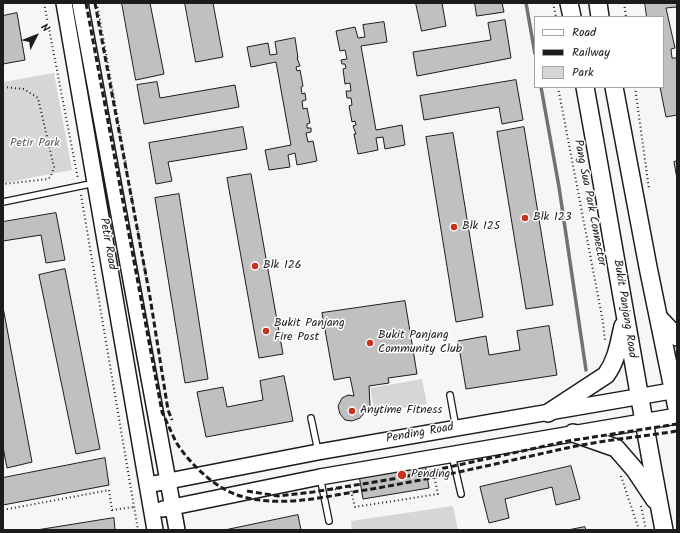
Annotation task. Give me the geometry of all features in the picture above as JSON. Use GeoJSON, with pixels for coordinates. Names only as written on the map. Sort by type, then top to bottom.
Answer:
{"type":"FeatureCollection","features":[{"type":"Feature","properties":{"kind":"main road","name":"Petir Road"},"geometry":{"type":"LineString","coordinates":[[64,3],[156,530]]}},
{"type":"Feature","properties":{"kind":"main road","name":"Petir Road"},"geometry":{"type":"LineString","coordinates":[[80,3],[177,530]]}},
{"type":"Feature","properties":{"kind":"main road"},"geometry":{"type":"LineString","coordinates":[[569,3],[572,16]]}},
{"type":"Feature","properties":{"kind":"main road"},"geometry":{"type":"LineString","coordinates":[[598,3],[600,16]]}},
{"type":"Feature","properties":{"kind":"main road","name":"Bukit Panjang Road"},"geometry":{"type":"LineString","coordinates":[[585,88],[638,397],[664,530]]}},
{"type":"Feature","properties":{"kind":"main road"},"geometry":{"type":"LineString","coordinates":[[614,88],[648,267],[675,390],[677,408]]}},
{"type":"Feature","properties":{"kind":"main road"},"geometry":{"type":"LineString","coordinates":[[548,413],[606,375],[612,366],[618,350],[625,316]]}},
{"type":"Feature","properties":{"kind":"main road"},"geometry":{"type":"LineString","coordinates":[[659,318],[677,337]]}},
{"type":"Feature","properties":{"kind":"main road","name":"Pending Road"},"geometry":{"type":"LineString","coordinates":[[168,480],[318,452],[675,390]]}},
{"type":"Feature","properties":{"kind":"main road","name":"Pending Road"},"geometry":{"type":"LineString","coordinates":[[173,507],[322,484],[452,453],[677,416]]}},
{"type":"Feature","properties":{"kind":"main road"},"geometry":{"type":"LineString","coordinates":[[573,433],[616,448],[635,470],[659,507]]}},
{"type":"Feature","properties":{"kind":"main road"},"geometry":{"type":"LineString","coordinates":[[148,485],[168,480]]}},
{"type":"Feature","properties":{"kind":"main road"},"geometry":{"type":"LineString","coordinates":[[152,511],[173,507]]}},
{"type":"Feature","properties":{"kind":"lane"},"geometry":{"type":"LineString","coordinates":[[3,202],[96,183]]}},
{"type":"Feature","properties":{"kind":"lane"},"geometry":{"type":"LineString","coordinates":[[450,395],[456,428]]}},
{"type":"Feature","properties":{"kind":"lane"},"geometry":{"type":"LineString","coordinates":[[311,418],[318,452]]}},
{"type":"Feature","properties":{"kind":"lane"},"geometry":{"type":"LineString","coordinates":[[452,453],[461,494]]}},
{"type":"Feature","properties":{"kind":"lane"},"geometry":{"type":"LineString","coordinates":[[322,484],[329,521]]}},
{"type":"Feature","properties":{"kind":"path"},"geometry":{"type":"LineString","coordinates":[[44,3],[79,186],[138,530]]}},
{"type":"Feature","properties":{"kind":"path"},"geometry":{"type":"LineString","coordinates":[[97,3],[146,276]]}},
{"type":"Feature","properties":{"kind":"path"},"geometry":{"type":"LineString","coordinates":[[553,3],[556,16]]}},
{"type":"Feature","properties":{"kind":"path"},"geometry":{"type":"LineString","coordinates":[[624,3],[626,16]]}},
{"type":"Feature","properties":{"kind":"path"},"geometry":{"type":"LineString","coordinates":[[3,87],[24,89],[38,98],[54,167],[51,176],[48,179],[3,184]]}},
{"type":"Feature","properties":{"kind":"path","name":"Pang Sua Park Connector"},"geometry":{"type":"LineString","coordinates":[[558,88],[603,322],[605,343]]}},
{"type":"Feature","properties":{"kind":"path"},"geometry":{"type":"LineString","coordinates":[[636,88],[650,193]]}},
{"type":"Feature","properties":{"kind":"path"},"geometry":{"type":"LineString","coordinates":[[322,484],[350,487],[355,507],[438,494],[433,469]]}},
{"type":"Feature","properties":{"kind":"path"},"geometry":{"type":"LineString","coordinates":[[620,474],[638,530]]}},
{"type":"Feature","properties":{"kind":"path"},"geometry":{"type":"LineString","coordinates":[[3,510],[109,490],[112,510],[134,507]]}},
{"type":"Feature","properties":{"kind":"green space","name":"Petir Park"},"geometry":{"type":"Polygon","coordinates":[[[54,73],[72,170],[3,183],[3,82],[54,73]]]}},
{"type":"Feature","properties":{"kind":"green space"},"geometry":{"type":"Polygon","coordinates":[[[422,379],[427,404],[375,413],[370,388],[422,379]]]}},
{"type":"Feature","properties":{"kind":"green space"},"geometry":{"type":"Polygon","coordinates":[[[453,506],[458,530],[352,530],[351,521],[453,506]]]}},
{"type":"Feature","properties":{"kind":"building"},"geometry":{"type":"Polygon","coordinates":[[[122,3],[150,3],[164,74],[136,80],[122,3]]]}},
{"type":"Feature","properties":{"kind":"building"},"geometry":{"type":"Polygon","coordinates":[[[185,3],[213,3],[223,57],[196,62],[185,3]]]}},
{"type":"Feature","properties":{"kind":"building"},"geometry":{"type":"Polygon","coordinates":[[[416,3],[442,3],[446,26],[422,31],[416,3]]]}},
{"type":"Feature","properties":{"kind":"building"},"geometry":{"type":"Polygon","coordinates":[[[475,3],[502,3],[504,12],[477,16],[475,3]]]}},
{"type":"Feature","properties":{"kind":"building"},"geometry":{"type":"Polygon","coordinates":[[[645,3],[677,3],[677,10],[676,7],[666,8],[675,48],[671,49],[672,58],[677,58],[677,115],[666,117],[660,88],[664,88],[664,16],[647,16],[645,3]]]}},
{"type":"Feature","properties":{"kind":"building"},"geometry":{"type":"Polygon","coordinates":[[[17,13],[25,60],[3,64],[3,16],[17,13]]]}},
{"type":"Feature","properties":{"kind":"building"},"geometry":{"type":"Polygon","coordinates":[[[505,20],[511,58],[417,76],[413,52],[491,40],[488,23],[505,20]]]}},
{"type":"Feature","properties":{"kind":"building"},"geometry":{"type":"Polygon","coordinates":[[[384,22],[387,42],[361,46],[376,130],[402,125],[405,145],[385,149],[383,137],[376,138],[378,150],[358,154],[354,134],[356,134],[353,126],[356,125],[355,121],[352,122],[349,106],[352,105],[351,98],[347,98],[346,91],[351,91],[350,83],[345,84],[343,69],[346,68],[345,64],[342,64],[341,60],[347,59],[345,50],[340,51],[336,31],[355,27],[358,38],[365,37],[363,25],[384,22]]]}},
{"type":"Feature","properties":{"kind":"building"},"geometry":{"type":"Polygon","coordinates":[[[295,38],[297,58],[300,66],[296,67],[297,71],[300,70],[303,86],[301,87],[302,94],[305,93],[306,100],[302,101],[303,109],[307,108],[310,123],[307,124],[307,128],[311,128],[311,132],[306,133],[308,142],[313,141],[317,161],[297,165],[295,153],[288,155],[290,167],[269,170],[265,150],[291,145],[276,62],[251,67],[247,47],[268,43],[270,55],[277,54],[275,42],[295,38]]]}},
{"type":"Feature","properties":{"kind":"building"},"geometry":{"type":"Polygon","coordinates":[[[516,80],[523,120],[502,124],[499,107],[424,120],[420,96],[516,80]]]}},
{"type":"Feature","properties":{"kind":"building"},"geometry":{"type":"Polygon","coordinates":[[[157,82],[160,98],[235,85],[239,107],[144,124],[137,85],[157,82]]]}},
{"type":"Feature","properties":{"kind":"building"},"geometry":{"type":"Polygon","coordinates":[[[243,127],[247,149],[168,162],[172,181],[156,184],[149,143],[243,127]]]}},
{"type":"Feature","properties":{"kind":"building","name":"Blk 123"},"geometry":{"type":"Polygon","coordinates":[[[524,127],[553,305],[526,309],[497,132],[524,127]]]}},
{"type":"Feature","properties":{"kind":"building","name":"Blk 125"},"geometry":{"type":"Polygon","coordinates":[[[453,133],[483,317],[456,322],[426,137],[453,133]]]}},
{"type":"Feature","properties":{"kind":"building"},"geometry":{"type":"Polygon","coordinates":[[[677,161],[677,179],[674,162],[677,161]]]}},
{"type":"Feature","properties":{"kind":"building","name":"Blk 126"},"geometry":{"type":"Polygon","coordinates":[[[251,174],[283,354],[259,358],[227,178],[251,174]]]}},
{"type":"Feature","properties":{"kind":"building"},"geometry":{"type":"Polygon","coordinates":[[[179,194],[208,379],[185,383],[155,198],[179,194]]]}},
{"type":"Feature","properties":{"kind":"building"},"geometry":{"type":"Polygon","coordinates":[[[56,213],[65,260],[46,263],[41,235],[3,241],[3,222],[56,213]]]}},
{"type":"Feature","properties":{"kind":"building"},"geometry":{"type":"Polygon","coordinates":[[[65,269],[100,449],[76,454],[39,275],[65,269]]]}},
{"type":"Feature","properties":{"kind":"building","name":"Bukit Panjang Community Club"},"geometry":{"type":"Polygon","coordinates":[[[405,301],[417,374],[388,378],[389,383],[369,386],[370,406],[360,418],[352,421],[345,420],[340,414],[338,406],[342,398],[348,395],[354,396],[350,377],[334,380],[322,313],[405,301]]]}},
{"type":"Feature","properties":{"kind":"building"},"geometry":{"type":"Polygon","coordinates":[[[3,307],[32,462],[7,468],[3,447],[3,307]]]}},
{"type":"Feature","properties":{"kind":"building"},"geometry":{"type":"Polygon","coordinates":[[[549,326],[557,375],[466,389],[458,341],[486,336],[489,355],[520,350],[517,331],[549,326]]]}},
{"type":"Feature","properties":{"kind":"building"},"geometry":{"type":"Polygon","coordinates":[[[284,376],[293,421],[206,437],[197,392],[223,387],[227,407],[263,400],[260,381],[284,376]]]}},
{"type":"Feature","properties":{"kind":"building"},"geometry":{"type":"Polygon","coordinates":[[[105,458],[109,485],[3,505],[3,478],[105,458]]]}},
{"type":"Feature","properties":{"kind":"building","name":"Pending"},"geometry":{"type":"Polygon","coordinates":[[[425,464],[429,488],[363,499],[359,475],[425,464]]]}},
{"type":"Feature","properties":{"kind":"building"},"geometry":{"type":"Polygon","coordinates":[[[571,466],[580,499],[556,505],[552,487],[505,499],[509,518],[489,523],[480,487],[571,466]]]}},
{"type":"Feature","properties":{"kind":"building"},"geometry":{"type":"Polygon","coordinates":[[[298,515],[301,530],[225,530],[298,515]]]}},
{"type":"Feature","properties":{"kind":"building"},"geometry":{"type":"Polygon","coordinates":[[[114,518],[115,530],[37,530],[114,518]]]}},
{"type":"Feature","properties":{"kind":"building"},"geometry":{"type":"Polygon","coordinates":[[[585,527],[586,530],[568,530],[585,527]]]}},
{"type":"Feature","properties":{"kind":"waterway"},"geometry":{"type":"LineString","coordinates":[[526,3],[534,48]]}},
{"type":"Feature","properties":{"kind":"waterway"},"geometry":{"type":"LineString","coordinates":[[541,88],[559,187],[586,370]]}},
{"type":"Feature","properties":{"kind":"railway"},"geometry":{"type":"LineString","coordinates":[[86,3],[162,412],[181,450],[195,466],[211,480],[228,491],[252,499],[267,501],[313,499],[411,482],[581,445],[677,431]]}},
{"type":"Feature","properties":{"kind":"railway"},"geometry":{"type":"LineString","coordinates":[[95,3],[150,297],[168,410],[172,420]]}},
{"type":"Feature","properties":{"kind":"railway"},"geometry":{"type":"LineString","coordinates":[[247,491],[278,496],[313,492],[399,478],[568,441],[677,424]]}},
{"type":"Feature","properties":{"kind":"place","name":"Blk 123"},"geometry":{"type":"Point","coordinates":[525,218]}},
{"type":"Feature","properties":{"kind":"place","name":"Blk 125"},"geometry":{"type":"Point","coordinates":[454,227]}},
{"type":"Feature","properties":{"kind":"place","name":"Blk 126"},"geometry":{"type":"Point","coordinates":[255,266]}},
{"type":"Feature","properties":{"kind":"place","name":"Bukit Panjang Fire Post"},"geometry":{"type":"Point","coordinates":[266,331]}},
{"type":"Feature","properties":{"kind":"place","name":"Bukit Panjang Community Club"},"geometry":{"type":"Point","coordinates":[370,343]}},
{"type":"Feature","properties":{"kind":"place","name":"Anytime Fitness"},"geometry":{"type":"Point","coordinates":[352,411]}},
{"type":"Feature","properties":{"kind":"place","name":"Pending"},"geometry":{"type":"Point","coordinates":[402,475]}}]}
